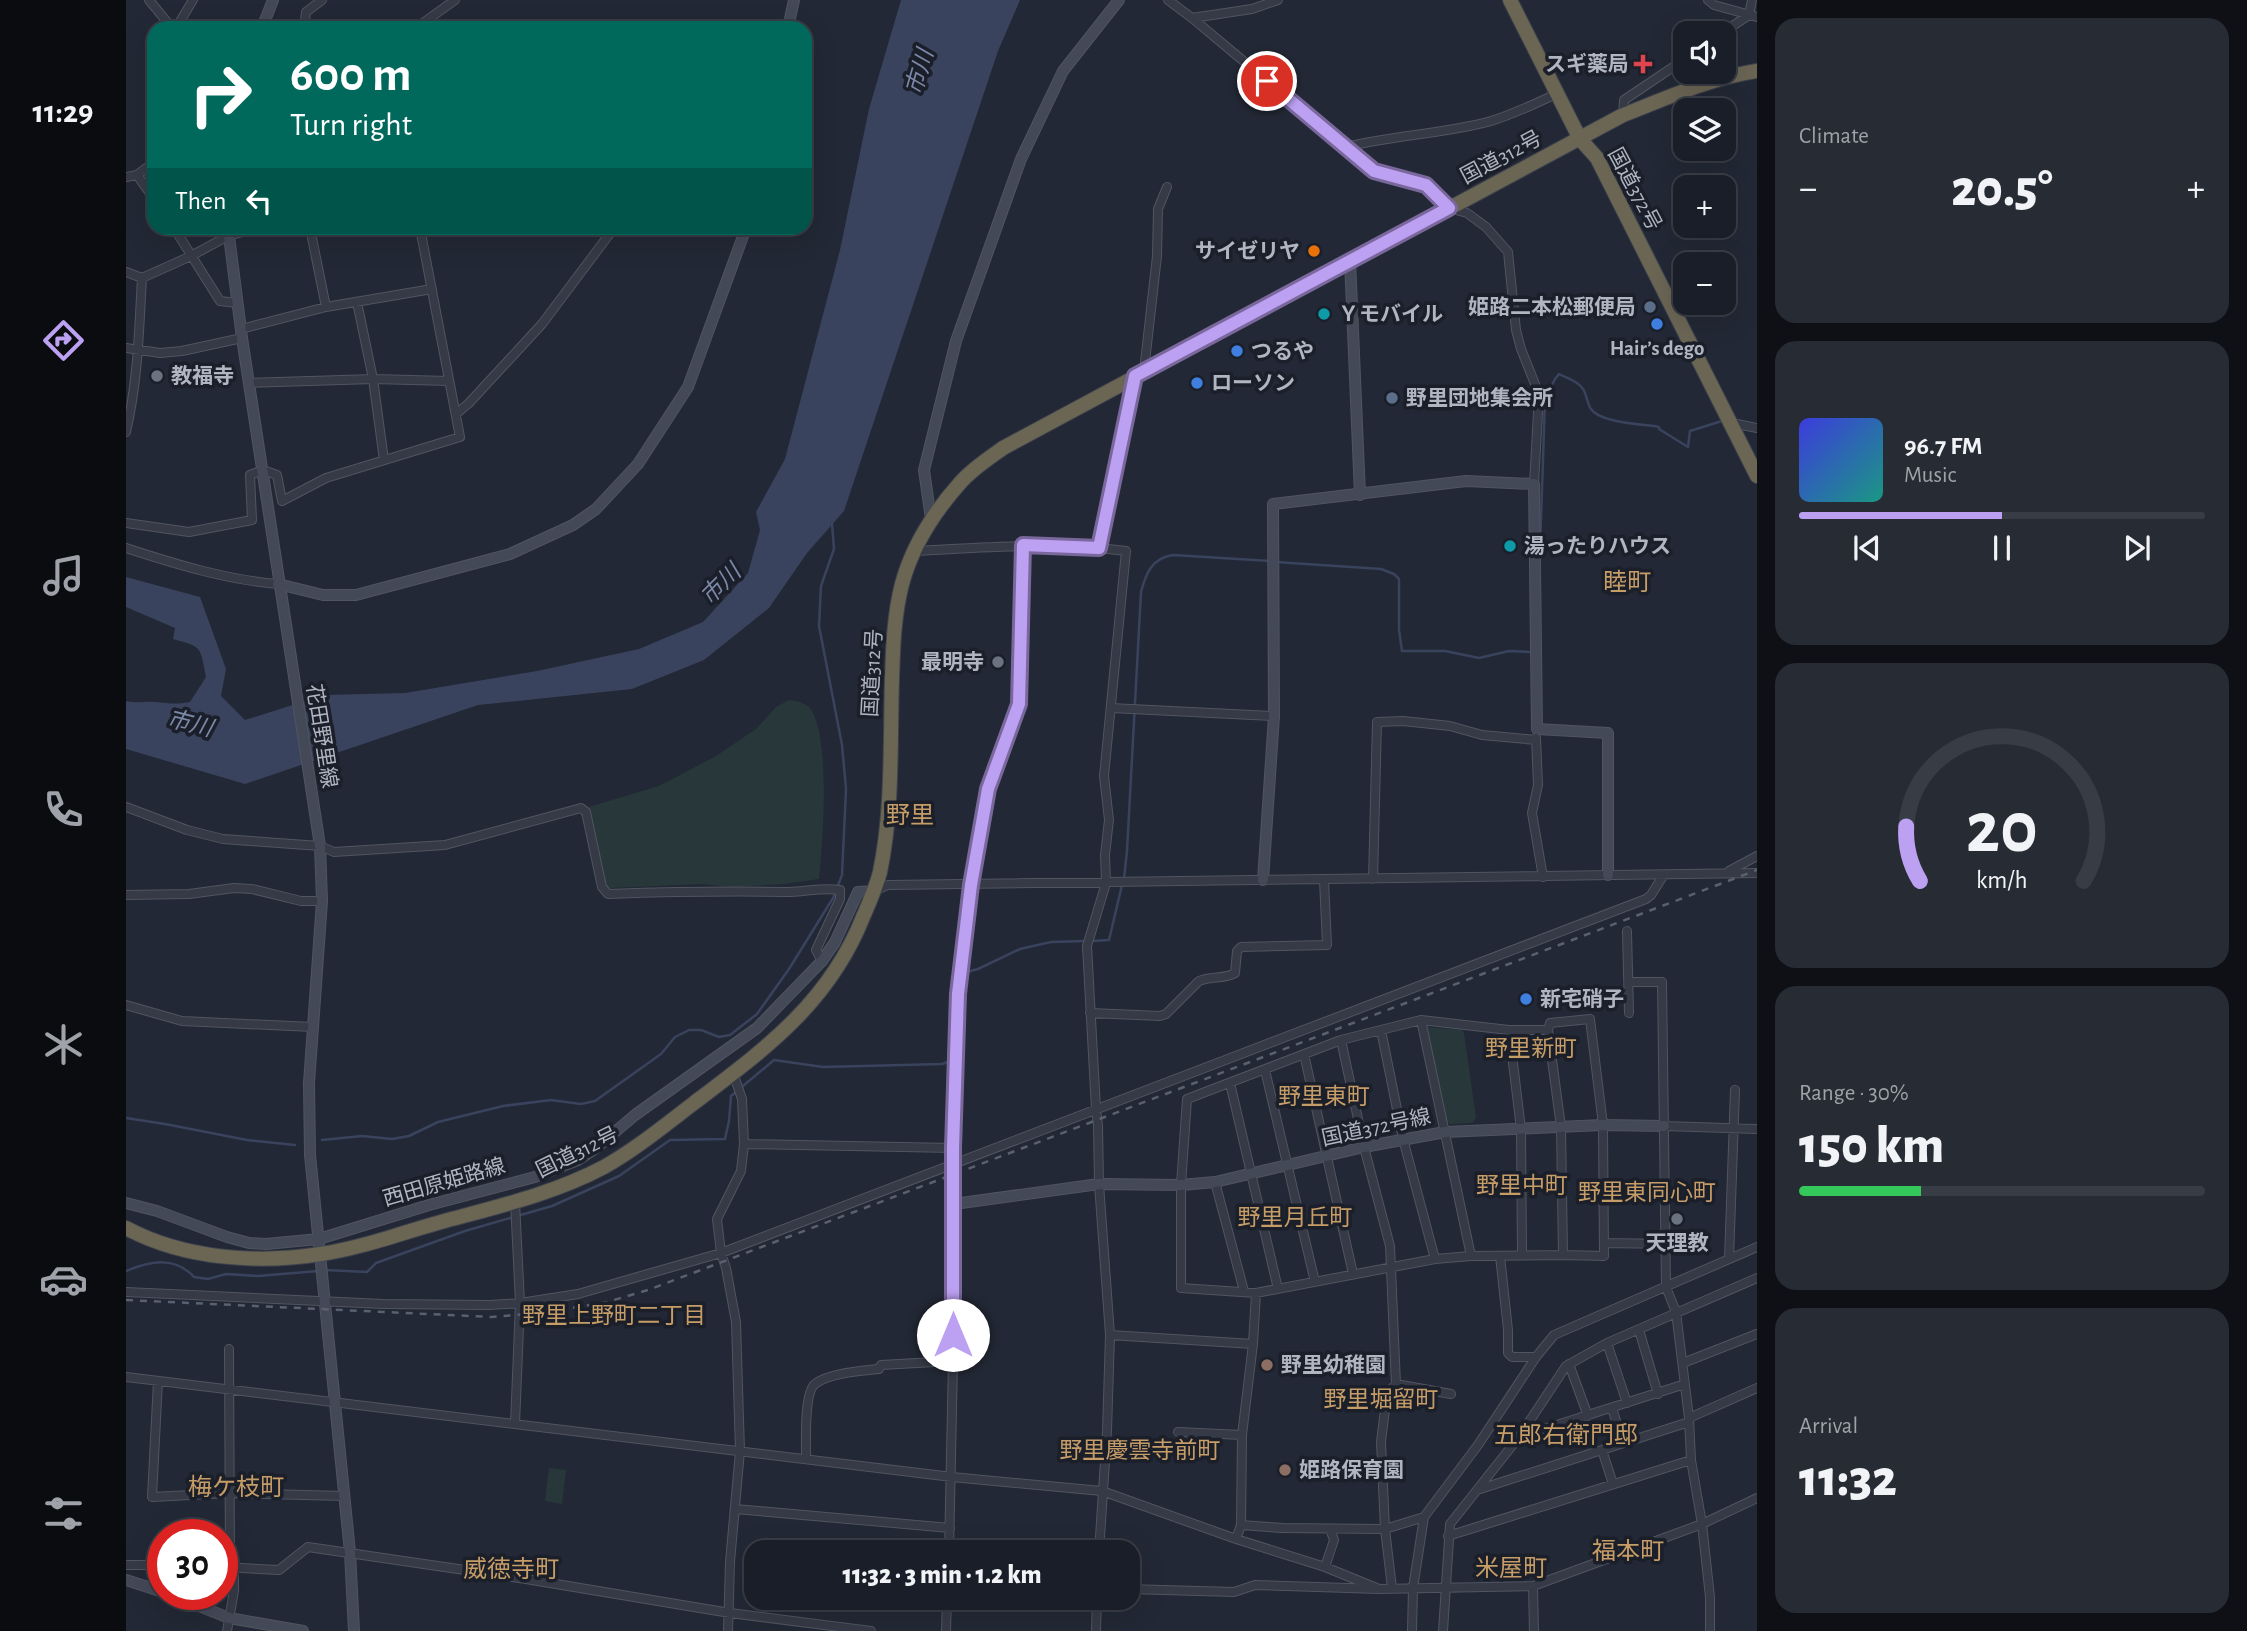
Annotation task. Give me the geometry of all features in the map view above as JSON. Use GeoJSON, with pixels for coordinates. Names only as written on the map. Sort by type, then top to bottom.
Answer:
{"type":"FeatureCollection","features":[{"type":"Feature","properties":{"kind":"highway","name":"国道372号"},"geometry":{"type":"LineString","coordinates":[[1510,0],[1580,139],[1597,158],[1757,476]]}},
{"type":"Feature","properties":{"kind":"highway","name":"国道312号"},"geometry":{"type":"LineString","coordinates":[[126,1228],[173,1247],[216,1256],[265,1260],[321,1254],[348,1249],[515,1202],[564,1185],[629,1152],[796,1021],[836,971],[853,943],[880,873],[887,824],[893,644],[903,580],[932,519],[962,481],[1003,448],[1623,115],[1693,88],[1757,71]]}},
{"type":"Feature","properties":{"kind":"street"},"geometry":{"type":"LineString","coordinates":[[149,0],[168,21]]}},
{"type":"Feature","properties":{"kind":"street"},"geometry":{"type":"LineString","coordinates":[[179,21],[193,0]]}},
{"type":"Feature","properties":{"kind":"street"},"geometry":{"type":"LineString","coordinates":[[265,21],[273,0]]}},
{"type":"Feature","properties":{"kind":"street"},"geometry":{"type":"LineString","coordinates":[[306,21],[306,12],[322,0]]}},
{"type":"Feature","properties":{"kind":"street"},"geometry":{"type":"LineString","coordinates":[[426,21],[455,0]]}},
{"type":"Feature","properties":{"kind":"street"},"geometry":{"type":"LineString","coordinates":[[790,21],[794,0]]}},
{"type":"Feature","properties":{"kind":"street"},"geometry":{"type":"LineString","coordinates":[[932,519],[924,470],[956,341],[1021,159],[1063,71],[1119,0]]}},
{"type":"Feature","properties":{"kind":"street"},"geometry":{"type":"LineString","coordinates":[[1168,0],[1374,171],[1426,185],[1449,208],[1467,213],[1486,227],[1508,252],[1516,330],[1539,394],[1534,484],[1538,785],[1532,813],[1544,877]]}},
{"type":"Feature","properties":{"kind":"street"},"geometry":{"type":"LineString","coordinates":[[1192,18],[1252,9],[1278,0]]}},
{"type":"Feature","properties":{"kind":"street"},"geometry":{"type":"LineString","coordinates":[[1708,0],[1714,5],[1753,16]]}},
{"type":"Feature","properties":{"kind":"street"},"geometry":{"type":"LineString","coordinates":[[1752,0],[1753,16]]}},
{"type":"Feature","properties":{"kind":"street"},"geometry":{"type":"LineString","coordinates":[[1736,25],[1753,16]]}},
{"type":"Feature","properties":{"kind":"street"},"geometry":{"type":"LineString","coordinates":[[1623,115],[1624,100],[1673,67]]}},
{"type":"Feature","properties":{"kind":"street"},"geometry":{"type":"LineString","coordinates":[[1346,147],[1490,121],[1556,94]]}},
{"type":"Feature","properties":{"kind":"street"},"geometry":{"type":"LineString","coordinates":[[126,177],[137,175],[147,167]]}},
{"type":"Feature","properties":{"kind":"street"},"geometry":{"type":"LineString","coordinates":[[137,175],[147,189]]}},
{"type":"Feature","properties":{"kind":"street"},"geometry":{"type":"LineString","coordinates":[[1099,548],[1140,373],[1157,256],[1158,209],[1167,187]]}},
{"type":"Feature","properties":{"kind":"street"},"geometry":{"type":"LineString","coordinates":[[178,235],[220,301],[237,303]]}},
{"type":"Feature","properties":{"kind":"street"},"geometry":{"type":"LineString","coordinates":[[126,272],[142,278],[191,256],[223,235]]}},
{"type":"Feature","properties":{"kind":"street","name":"花田野里線"},"geometry":{"type":"LineString","coordinates":[[228,235],[279,589],[319,841],[322,901],[309,1083],[310,1155],[350,1552],[355,1631]]}},
{"type":"Feature","properties":{"kind":"street"},"geometry":{"type":"LineString","coordinates":[[311,235],[326,307]]}},
{"type":"Feature","properties":{"kind":"street"},"geometry":{"type":"LineString","coordinates":[[126,523],[189,532],[252,520],[250,475],[263,470],[277,475],[282,501],[326,478],[460,437],[421,235]]}},
{"type":"Feature","properties":{"kind":"street"},"geometry":{"type":"LineString","coordinates":[[456,414],[542,324],[609,235]]}},
{"type":"Feature","properties":{"kind":"street"},"geometry":{"type":"LineString","coordinates":[[126,548],[170,562],[279,589],[323,596],[356,596],[510,554],[573,526],[596,509],[638,464],[688,387],[743,235]]}},
{"type":"Feature","properties":{"kind":"street"},"geometry":{"type":"LineString","coordinates":[[1350,260],[1360,495]]}},
{"type":"Feature","properties":{"kind":"street"},"geometry":{"type":"LineString","coordinates":[[126,432],[139,350],[142,278]]}},
{"type":"Feature","properties":{"kind":"street"},"geometry":{"type":"LineString","coordinates":[[126,348],[160,353],[182,351],[326,307],[432,289]]}},
{"type":"Feature","properties":{"kind":"street"},"geometry":{"type":"LineString","coordinates":[[357,302],[373,379],[384,460]]}},
{"type":"Feature","properties":{"kind":"street"},"geometry":{"type":"LineString","coordinates":[[250,383],[373,379],[449,381]]}},
{"type":"Feature","properties":{"kind":"street"},"geometry":{"type":"LineString","coordinates":[[1732,423],[1757,428]]}},
{"type":"Feature","properties":{"kind":"street"},"geometry":{"type":"LineString","coordinates":[[1263,880],[1274,716],[1273,504],[1466,481],[1534,484]]}},
{"type":"Feature","properties":{"kind":"street"},"geometry":{"type":"LineString","coordinates":[[950,1540],[953,1148],[958,994],[971,885],[991,776],[1019,704],[1023,545]]}},
{"type":"Feature","properties":{"kind":"street"},"geometry":{"type":"LineString","coordinates":[[915,551],[1023,545],[1126,551],[1104,776],[1109,820],[1105,855],[1106,883],[1087,946],[1110,1335],[1100,1540]]}},
{"type":"Feature","properties":{"kind":"street"},"geometry":{"type":"LineString","coordinates":[[1111,708],[1274,716]]}},
{"type":"Feature","properties":{"kind":"street"},"geometry":{"type":"LineString","coordinates":[[1373,879],[1377,722],[1403,721],[1450,726],[1482,735],[1608,733],[1608,875]]}},
{"type":"Feature","properties":{"kind":"street"},"geometry":{"type":"LineString","coordinates":[[126,807],[187,830],[223,839],[319,841],[334,852],[446,845],[581,808],[586,812],[602,887],[608,894],[792,892],[824,887],[839,890],[840,899],[816,950],[822,961]]}},
{"type":"Feature","properties":{"kind":"street"},"geometry":{"type":"LineString","coordinates":[[1726,872],[1757,856]]}},
{"type":"Feature","properties":{"kind":"street"},"geometry":{"type":"LineString","coordinates":[[874,891],[888,885],[1757,873]]}},
{"type":"Feature","properties":{"kind":"street"},"geometry":{"type":"LineString","coordinates":[[126,1292],[383,1304],[489,1305],[578,1294],[720,1254],[1646,899],[1663,876]]}},
{"type":"Feature","properties":{"kind":"street"},"geometry":{"type":"LineString","coordinates":[[1090,1013],[1160,1016],[1166,1014],[1199,981],[1232,976],[1235,973],[1237,951],[1241,947],[1327,945],[1324,880]]}},
{"type":"Feature","properties":{"kind":"street"},"geometry":{"type":"LineString","coordinates":[[126,895],[189,894],[234,888],[252,889],[301,901],[322,901]]}},
{"type":"Feature","properties":{"kind":"street","name":"西田原姫路線"},"geometry":{"type":"LineString","coordinates":[[126,1203],[157,1210],[248,1243],[319,1239],[429,1205],[535,1177],[578,1160],[635,1115],[757,1028],[822,961],[835,942],[858,892],[874,891]]}},
{"type":"Feature","properties":{"kind":"street"},"geometry":{"type":"LineString","coordinates":[[1627,931],[1629,1013]]}},
{"type":"Feature","properties":{"kind":"street"},"geometry":{"type":"LineString","coordinates":[[1629,982],[1662,982],[1666,1287],[1676,1312],[1683,1363],[1691,1460],[1702,1524],[1710,1597],[1710,1631]]}},
{"type":"Feature","properties":{"kind":"street"},"geometry":{"type":"LineString","coordinates":[[126,1005],[182,1021],[313,1027]]}},
{"type":"Feature","properties":{"kind":"street"},"geometry":{"type":"LineString","coordinates":[[1548,1030],[1510,1030],[1421,1020],[1341,1040],[1187,1099],[1181,1185],[1181,1288],[1256,1293],[1435,1259],[1522,1255],[1604,1256],[1603,1125],[1590,1019],[1550,1023],[1548,1030],[1561,1127],[1563,1255]]}},
{"type":"Feature","properties":{"kind":"street"},"geometry":{"type":"LineString","coordinates":[[1421,1020],[1471,1256]]}},
{"type":"Feature","properties":{"kind":"street"},"geometry":{"type":"LineString","coordinates":[[1381,1030],[1403,1139],[1435,1259]]}},
{"type":"Feature","properties":{"kind":"street"},"geometry":{"type":"LineString","coordinates":[[1510,1030],[1521,1129],[1522,1255]]}},
{"type":"Feature","properties":{"kind":"street"},"geometry":{"type":"LineString","coordinates":[[1341,1040],[1364,1147],[1390,1246],[1396,1384],[1387,1393],[1381,1442],[1385,1529],[1392,1588]]}},
{"type":"Feature","properties":{"kind":"street"},"geometry":{"type":"LineString","coordinates":[[1304,1054],[1353,1274]]}},
{"type":"Feature","properties":{"kind":"street"},"geometry":{"type":"LineString","coordinates":[[1265,1070],[1315,1282]]}},
{"type":"Feature","properties":{"kind":"street"},"geometry":{"type":"LineString","coordinates":[[728,1631],[730,1562],[740,1451],[736,1322],[726,1268],[720,1254],[717,1219],[741,1171],[744,1144],[742,1098],[733,1073]]}},
{"type":"Feature","properties":{"kind":"street"},"geometry":{"type":"LineString","coordinates":[[1230,1083],[1278,1289]]}},
{"type":"Feature","properties":{"kind":"street"},"geometry":{"type":"LineString","coordinates":[[1729,1259],[1735,1090]]}},
{"type":"Feature","properties":{"kind":"street","name":"国道372号線"},"geometry":{"type":"LineString","coordinates":[[954,1204],[1099,1184],[1181,1185],[1215,1182],[1364,1147],[1445,1132],[1603,1125],[1664,1126]]}},
{"type":"Feature","properties":{"kind":"street"},"geometry":{"type":"LineString","coordinates":[[1664,1126],[1757,1129]]}},
{"type":"Feature","properties":{"kind":"street"},"geometry":{"type":"LineString","coordinates":[[744,1144],[953,1148]]}},
{"type":"Feature","properties":{"kind":"street"},"geometry":{"type":"LineString","coordinates":[[1215,1182],[1244,1291]]}},
{"type":"Feature","properties":{"kind":"street"},"geometry":{"type":"LineString","coordinates":[[515,1202],[520,1303],[515,1424]]}},
{"type":"Feature","properties":{"kind":"street"},"geometry":{"type":"LineString","coordinates":[[1605,1243],[1667,1244]]}},
{"type":"Feature","properties":{"kind":"street"},"geometry":{"type":"LineString","coordinates":[[1412,1631],[1413,1588],[1424,1517],[1554,1335],[1757,1247]]}},
{"type":"Feature","properties":{"kind":"street"},"geometry":{"type":"LineString","coordinates":[[1500,1256],[1508,1353],[1512,1357],[1536,1357]]}},
{"type":"Feature","properties":{"kind":"street"},"geometry":{"type":"LineString","coordinates":[[1443,1631],[1450,1524],[1519,1437],[1569,1364],[1607,1343],[1757,1278]]}},
{"type":"Feature","properties":{"kind":"street"},"geometry":{"type":"LineString","coordinates":[[1236,1539],[1241,1525],[1242,1435],[1256,1293]]}},
{"type":"Feature","properties":{"kind":"street"},"geometry":{"type":"LineString","coordinates":[[1639,1329],[1658,1394]]}},
{"type":"Feature","properties":{"kind":"street"},"geometry":{"type":"LineString","coordinates":[[1683,1363],[1757,1334]]}},
{"type":"Feature","properties":{"kind":"street"},"geometry":{"type":"LineString","coordinates":[[1110,1335],[1253,1344]]}},
{"type":"Feature","properties":{"kind":"street"},"geometry":{"type":"LineString","coordinates":[[1607,1343],[1627,1403]]}},
{"type":"Feature","properties":{"kind":"street"},"geometry":{"type":"LineString","coordinates":[[229,1349],[229,1519]]}},
{"type":"Feature","properties":{"kind":"street"},"geometry":{"type":"LineString","coordinates":[[806,1458],[808,1408],[814,1384],[828,1378],[879,1369],[880,1365],[953,1361]]}},
{"type":"Feature","properties":{"kind":"street"},"geometry":{"type":"LineString","coordinates":[[1569,1364],[1588,1416]]}},
{"type":"Feature","properties":{"kind":"street"},"geometry":{"type":"LineString","coordinates":[[126,1377],[952,1477],[1102,1491],[1236,1539],[1325,1567],[1379,1589]]}},
{"type":"Feature","properties":{"kind":"street"},"geometry":{"type":"LineString","coordinates":[[158,1381],[152,1497],[229,1493],[344,1496]]}},
{"type":"Feature","properties":{"kind":"street"},"geometry":{"type":"LineString","coordinates":[[1396,1384],[1451,1394]]}},
{"type":"Feature","properties":{"kind":"street"},"geometry":{"type":"LineString","coordinates":[[1519,1437],[1685,1384]]}},
{"type":"Feature","properties":{"kind":"street"},"geometry":{"type":"LineString","coordinates":[[1477,1490],[1689,1420],[1757,1388]]}},
{"type":"Feature","properties":{"kind":"street"},"geometry":{"type":"LineString","coordinates":[[1612,1408],[1623,1443]]}},
{"type":"Feature","properties":{"kind":"street"},"geometry":{"type":"LineString","coordinates":[[1178,1432],[1242,1435]]}},
{"type":"Feature","properties":{"kind":"street"},"geometry":{"type":"LineString","coordinates":[[1602,1450],[1613,1485]]}},
{"type":"Feature","properties":{"kind":"street"},"geometry":{"type":"LineString","coordinates":[[1448,1536],[1691,1460]]}},
{"type":"Feature","properties":{"kind":"street"},"geometry":{"type":"LineString","coordinates":[[1140,1589],[1234,1592],[1255,1585],[1379,1589],[1533,1586],[1702,1524],[1757,1498]]}},
{"type":"Feature","properties":{"kind":"street"},"geometry":{"type":"LineString","coordinates":[[735,1509],[950,1528]]}},
{"type":"Feature","properties":{"kind":"street"},"geometry":{"type":"LineString","coordinates":[[1241,1525],[1385,1529],[1424,1517]]}},
{"type":"Feature","properties":{"kind":"street"},"geometry":{"type":"LineString","coordinates":[[1325,1567],[1334,1540],[1330,1528]]}},
{"type":"Feature","properties":{"kind":"street"},"geometry":{"type":"LineString","coordinates":[[238,1568],[279,1570],[308,1547],[730,1613],[871,1631]]}},
{"type":"Feature","properties":{"kind":"street"},"geometry":{"type":"LineString","coordinates":[[126,1565],[147,1565]]}},
{"type":"Feature","properties":{"kind":"street"},"geometry":{"type":"LineString","coordinates":[[126,1580],[147,1586]]}},
{"type":"Feature","properties":{"kind":"street"},"geometry":{"type":"LineString","coordinates":[[1533,1586],[1534,1631]]}},
{"type":"Feature","properties":{"kind":"street"},"geometry":{"type":"LineString","coordinates":[[209,1610],[229,1618],[303,1631]]}},
{"type":"Feature","properties":{"kind":"street"},"geometry":{"type":"LineString","coordinates":[[227,1631],[230,1610]]}},
{"type":"Feature","properties":{"kind":"street"},"geometry":{"type":"LineString","coordinates":[[946,1631],[947,1610]]}},
{"type":"Feature","properties":{"kind":"street"},"geometry":{"type":"LineString","coordinates":[[1096,1631],[1097,1610]]}},
{"type":"Feature","properties":{"kind":"shaded area"},"geometry":{"type":"Polygon","coordinates":[[[789,700],[808,706],[818,726],[824,793],[819,879],[733,887],[701,884],[606,886],[589,807],[659,786],[716,756],[756,729],[776,707],[789,700]]]}},
{"type":"Feature","properties":{"kind":"shaded area"},"geometry":{"type":"Polygon","coordinates":[[[1428,1027],[1462,1030],[1464,1033],[1476,1118],[1472,1123],[1450,1124],[1446,1120],[1425,1030],[1428,1027]]]}},
{"type":"Feature","properties":{"kind":"shaded area"},"geometry":{"type":"Polygon","coordinates":[[[549,1468],[566,1470],[562,1504],[545,1501],[549,1468]]]}},
{"type":"Feature","properties":{"kind":"water","name":"市川"},"geometry":{"type":"Polygon","coordinates":[[[901,0],[1020,0],[998,51],[844,511],[807,553],[769,608],[704,660],[632,689],[478,705],[245,784],[126,749],[126,701],[176,704],[190,702],[206,677],[201,654],[190,644],[173,639],[175,628],[126,607],[126,577],[200,597],[226,669],[221,696],[245,720],[324,695],[405,693],[537,671],[639,649],[703,622],[748,573],[760,530],[756,512],[785,459],[840,250],[869,109],[901,0]]]}},
{"type":"Feature","properties":{"kind":"waterway"},"geometry":{"type":"LineString","coordinates":[[1540,550],[1545,399],[1559,374],[1581,386],[1596,414],[1612,420],[1659,427],[1688,447],[1690,431],[1722,421]]}},
{"type":"Feature","properties":{"kind":"waterway"},"geometry":{"type":"LineString","coordinates":[[322,1140],[362,1136],[392,1139],[409,1136],[438,1122],[503,1106],[551,1100],[581,1104],[595,1101],[661,1054],[675,1037],[689,1030],[701,1030],[719,1037],[730,1035],[757,1014],[789,969],[833,898],[842,875],[846,789],[842,745],[819,626],[821,586],[834,549],[832,524]]}},
{"type":"Feature","properties":{"kind":"waterway"},"geometry":{"type":"LineString","coordinates":[[1124,879],[1141,592],[1148,573],[1160,559],[1173,555],[1270,561]]}},
{"type":"Feature","properties":{"kind":"waterway"},"geometry":{"type":"LineString","coordinates":[[1276,562],[1381,569],[1394,574],[1399,579],[1399,630],[1402,651],[1445,651],[1479,658],[1509,651],[1531,652]]}},
{"type":"Feature","properties":{"kind":"waterway"},"geometry":{"type":"LineString","coordinates":[[1092,941],[1109,940],[1122,885]]}},
{"type":"Feature","properties":{"kind":"waterway"},"geometry":{"type":"LineString","coordinates":[[325,1270],[367,1272],[376,1263],[465,1231],[552,1206],[619,1176],[670,1140],[725,1139],[731,1096],[774,1060],[823,1067],[942,1064],[951,1061],[952,976],[978,969],[1020,949],[1051,942],[1085,941]]}},
{"type":"Feature","properties":{"kind":"waterway"},"geometry":{"type":"LineString","coordinates":[[126,1118],[247,1140],[295,1145]]}},
{"type":"Feature","properties":{"kind":"waterway"},"geometry":{"type":"LineString","coordinates":[[126,1271],[162,1262],[179,1266],[194,1277],[208,1279],[226,1274],[258,1276],[318,1271]]}},
{"type":"Feature","properties":{"kind":"railway"},"geometry":{"type":"LineString","coordinates":[[126,1300],[492,1317],[549,1312],[607,1302],[648,1290],[1757,870]]}},
{"type":"Feature","properties":{"kind":"place","name":"スギ薬局"},"geometry":{"type":"Point","coordinates":[1643,64]}},
{"type":"Feature","properties":{"kind":"place","name":"サイゼリヤ"},"geometry":{"type":"Point","coordinates":[1314,251]}},
{"type":"Feature","properties":{"kind":"place","name":"姫路二本松郵便局"},"geometry":{"type":"Point","coordinates":[1650,307]}},
{"type":"Feature","properties":{"kind":"place","name":"Ｙモバイル"},"geometry":{"type":"Point","coordinates":[1324,314]}},
{"type":"Feature","properties":{"kind":"place","name":"Hair’s dego"},"geometry":{"type":"Point","coordinates":[1657,324]}},
{"type":"Feature","properties":{"kind":"place","name":"つるや"},"geometry":{"type":"Point","coordinates":[1237,351]}},
{"type":"Feature","properties":{"kind":"place","name":"教福寺"},"geometry":{"type":"Point","coordinates":[157,376]}},
{"type":"Feature","properties":{"kind":"place","name":"ローソン"},"geometry":{"type":"Point","coordinates":[1197,383]}},
{"type":"Feature","properties":{"kind":"place","name":"野里団地集会所"},"geometry":{"type":"Point","coordinates":[1392,398]}},
{"type":"Feature","properties":{"kind":"place","name":"湯ったりハウス"},"geometry":{"type":"Point","coordinates":[1510,546]}},
{"type":"Feature","properties":{"kind":"place","name":"最明寺"},"geometry":{"type":"Point","coordinates":[998,662]}},
{"type":"Feature","properties":{"kind":"place","name":"新宅硝子"},"geometry":{"type":"Point","coordinates":[1526,999]}},
{"type":"Feature","properties":{"kind":"place","name":"天理教"},"geometry":{"type":"Point","coordinates":[1677,1219]}},
{"type":"Feature","properties":{"kind":"place","name":"野里幼稚園"},"geometry":{"type":"Point","coordinates":[1267,1365]}},
{"type":"Feature","properties":{"kind":"place","name":"姫路保育園"},"geometry":{"type":"Point","coordinates":[1285,1470]}},
{"type":"Feature","properties":{"kind":"district","name":"睦町"},"geometry":{"type":"Point","coordinates":[1627,582]}},
{"type":"Feature","properties":{"kind":"district","name":"野里"},"geometry":{"type":"Point","coordinates":[910,815]}},
{"type":"Feature","properties":{"kind":"district","name":"野里新町"},"geometry":{"type":"Point","coordinates":[1531,1048]}},
{"type":"Feature","properties":{"kind":"district","name":"野里東町"},"geometry":{"type":"Point","coordinates":[1324,1096]}},
{"type":"Feature","properties":{"kind":"district","name":"野里中町"},"geometry":{"type":"Point","coordinates":[1522,1185]}},
{"type":"Feature","properties":{"kind":"district","name":"野里東同心町"},"geometry":{"type":"Point","coordinates":[1647,1192]}},
{"type":"Feature","properties":{"kind":"district","name":"野里月丘町"},"geometry":{"type":"Point","coordinates":[1295,1217]}},
{"type":"Feature","properties":{"kind":"district","name":"野里上野町二丁目"},"geometry":{"type":"Point","coordinates":[614,1315]}},
{"type":"Feature","properties":{"kind":"district","name":"野里堀留町"},"geometry":{"type":"Point","coordinates":[1381,1399]}},
{"type":"Feature","properties":{"kind":"district","name":"五郎右衛門邸"},"geometry":{"type":"Point","coordinates":[1566,1435]}},
{"type":"Feature","properties":{"kind":"district","name":"野里慶雲寺前町"},"geometry":{"type":"Point","coordinates":[1140,1450]}},
{"type":"Feature","properties":{"kind":"district","name":"梅ケ枝町"},"geometry":{"type":"Point","coordinates":[236,1487]}},
{"type":"Feature","properties":{"kind":"district","name":"福本町"},"geometry":{"type":"Point","coordinates":[1628,1551]}},
{"type":"Feature","properties":{"kind":"district","name":"米屋町"},"geometry":{"type":"Point","coordinates":[1511,1568]}},
{"type":"Feature","properties":{"kind":"district","name":"威徳寺町"},"geometry":{"type":"Point","coordinates":[511,1569]}},
{"type":"Feature","properties":{"kind":"route"},"geometry":{"type":"LineString","coordinates":[[953,1335],[953,1148],[958,994],[971,885],[988,789],[1019,704],[1023,545],[1099,548],[1135,376],[1449,208],[1426,185],[1374,171],[1267,81]]}}]}
